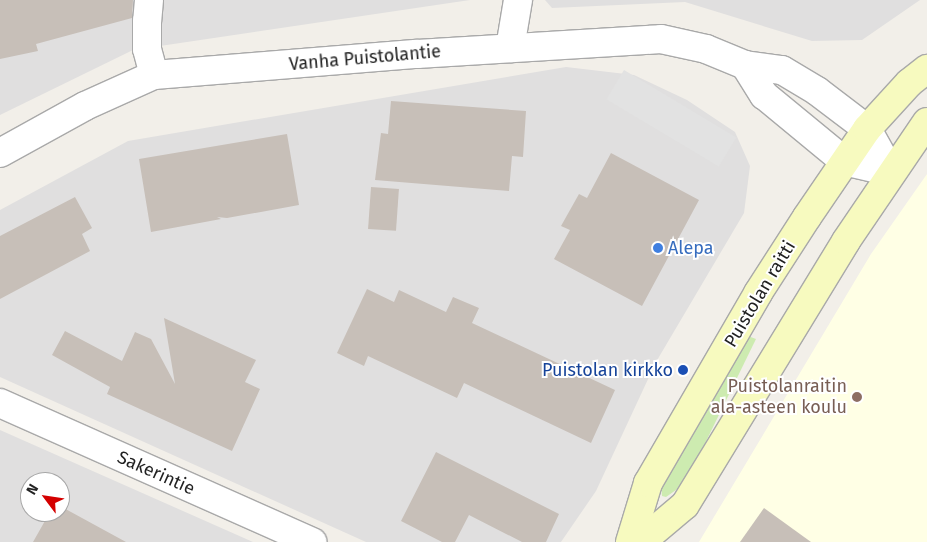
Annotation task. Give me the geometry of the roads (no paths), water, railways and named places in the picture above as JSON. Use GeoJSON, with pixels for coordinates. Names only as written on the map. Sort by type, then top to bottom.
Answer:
{"type":"FeatureCollection","features":[{"type":"Feature","properties":{"kind":"main road","name":"Puistolan raitti"},"geometry":{"type":"LineString","coordinates":[[630,542],[648,482],[758,292],[844,161],[867,130],[909,83],[927,69]]}},
{"type":"Feature","properties":{"kind":"main road"},"geometry":{"type":"LineString","coordinates":[[641,542],[685,506],[891,172],[927,122]]}},
{"type":"Feature","properties":{"kind":"street"},"geometry":{"type":"LineString","coordinates":[[150,0],[146,21],[147,48],[154,75]]}},
{"type":"Feature","properties":{"kind":"street"},"geometry":{"type":"LineString","coordinates":[[510,48],[518,0]]}},
{"type":"Feature","properties":{"kind":"street","name":"Vanha Puistolantie"},"geometry":{"type":"LineString","coordinates":[[0,153],[85,106],[154,75],[661,38],[706,49],[745,65],[782,70],[817,90],[867,130],[891,172]]}},
{"type":"Feature","properties":{"kind":"street"},"geometry":{"type":"LineString","coordinates":[[745,65],[764,95],[844,161],[891,172]]}},
{"type":"Feature","properties":{"kind":"street","name":"Sakerintie"},"geometry":{"type":"LineString","coordinates":[[0,403],[312,542]]}},
{"type":"Feature","properties":{"kind":"place","name":"Alepa"},"geometry":{"type":"Point","coordinates":[658,248]}},
{"type":"Feature","properties":{"kind":"place","name":"Puistolan kirkko"},"geometry":{"type":"Point","coordinates":[683,370]}},
{"type":"Feature","properties":{"kind":"place","name":"Puistolanraitin ala-asteen koulu"},"geometry":{"type":"Point","coordinates":[857,397]}}]}
